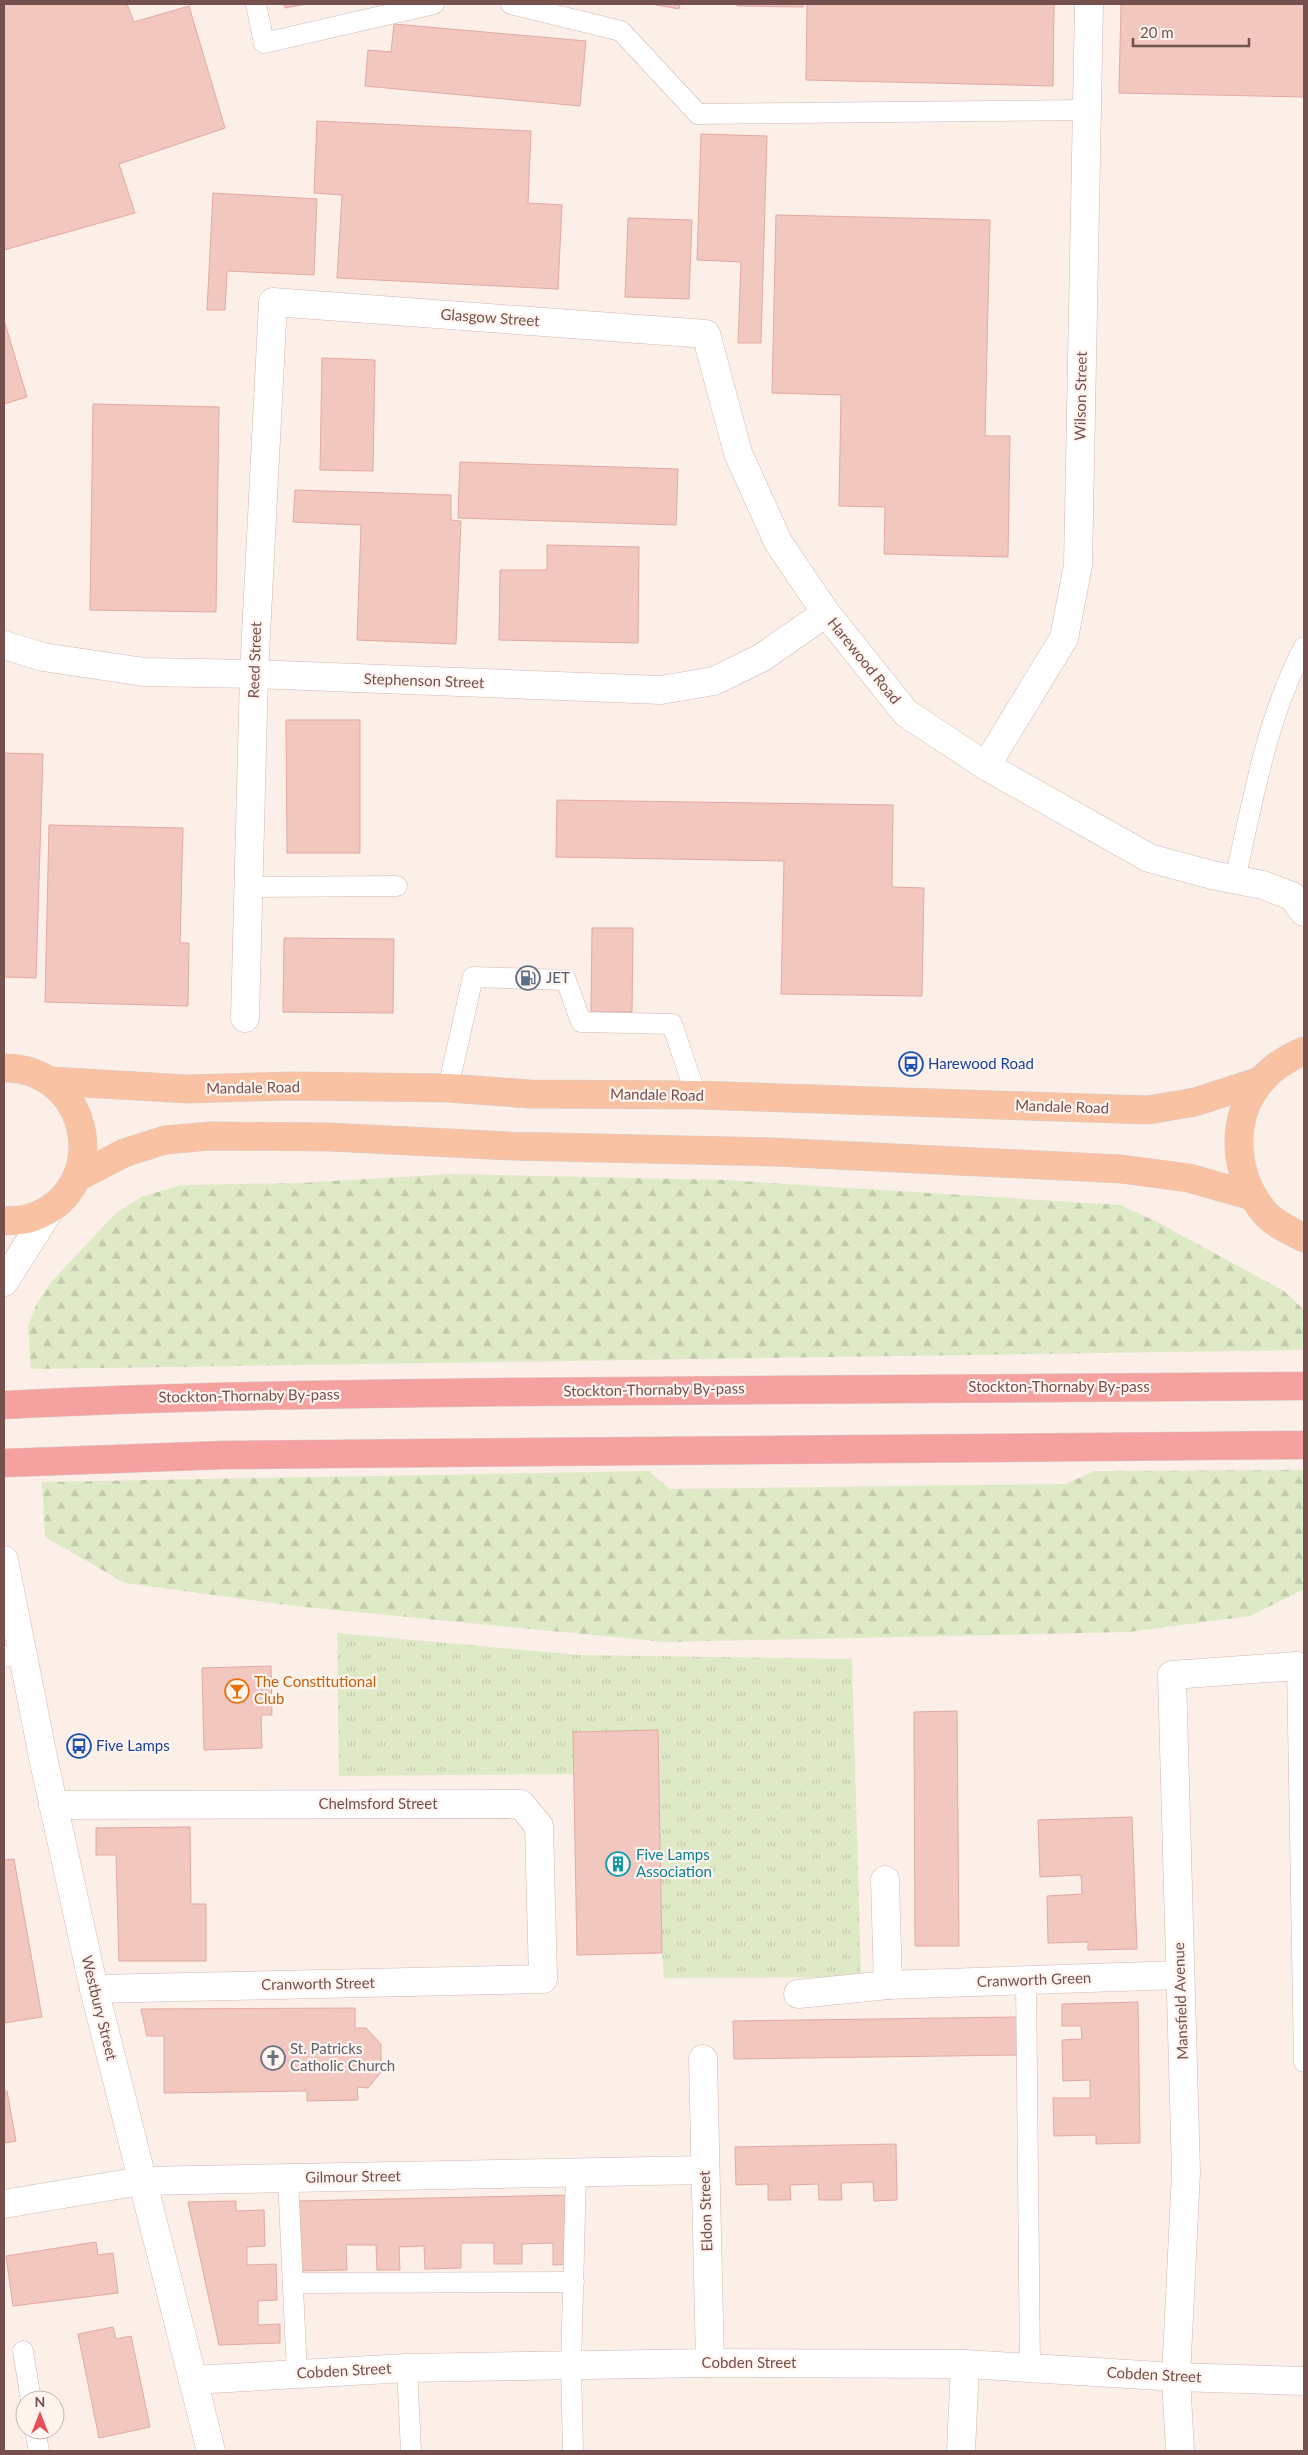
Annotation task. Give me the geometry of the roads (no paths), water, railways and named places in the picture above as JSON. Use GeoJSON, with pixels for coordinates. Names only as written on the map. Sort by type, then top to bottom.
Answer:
{"type":"FeatureCollection","features":[{"type":"Feature","properties":{"kind":"highway","name":"Stockton-Thornaby By-pass"},"geometry":{"type":"LineString","coordinates":[[4,1405],[114,1399],[351,1394],[806,1388],[1304,1386]]}},
{"type":"Feature","properties":{"kind":"highway"},"geometry":{"type":"LineString","coordinates":[[4,1463],[224,1454],[1304,1445]]}},
{"type":"Feature","properties":{"kind":"main road"},"geometry":{"type":"LineString","coordinates":[[1304,1051],[1284,1060],[1260,1081],[1245,1107],[1238,1137],[1241,1167],[1252,1196],[1267,1215],[1285,1229],[1304,1238]]}},
{"type":"Feature","properties":{"kind":"main road","name":"Mandale Road"},"geometry":{"type":"LineString","coordinates":[[4,1068],[29,1070],[51,1081],[66,1096],[78,1114],[83,1136],[83,1157],[76,1178],[65,1195],[51,1208],[26,1219],[4,1221]]}},
{"type":"Feature","properties":{"kind":"main road","name":"Mandale Road"},"geometry":{"type":"LineString","coordinates":[[51,1081],[187,1089],[292,1086],[448,1088],[530,1094],[696,1095],[1148,1110],[1195,1102],[1260,1081]]}},
{"type":"Feature","properties":{"kind":"main road","name":"Mandale Road"},"geometry":{"type":"LineString","coordinates":[[76,1178],[124,1153],[166,1140],[210,1136],[330,1137],[510,1146],[774,1152],[1120,1169],[1189,1178],[1252,1196]]}},
{"type":"Feature","properties":{"kind":"street","name":"Wilson Street"},"geometry":{"type":"LineString","coordinates":[[986,766],[1064,638],[1078,565],[1089,4]]}},
{"type":"Feature","properties":{"kind":"street","name":"Glasgow Street"},"geometry":{"type":"LineString","coordinates":[[274,302],[706,334]]}},
{"type":"Feature","properties":{"kind":"street","name":"Reed Street"},"geometry":{"type":"LineString","coordinates":[[245,1018],[254,674],[274,302]]}},
{"type":"Feature","properties":{"kind":"street","name":"Harewood Road"},"geometry":{"type":"LineString","coordinates":[[706,334],[738,453],[778,542],[826,613],[906,713],[986,766],[1149,858],[1235,880],[1263,885],[1292,896],[1304,912]]}},
{"type":"Feature","properties":{"kind":"street","name":"Stephenson Street"},"geometry":{"type":"LineString","coordinates":[[4,645],[44,657],[144,672],[254,674],[661,690],[714,681],[761,658],[826,613]]}},
{"type":"Feature","properties":{"kind":"street"},"geometry":{"type":"LineString","coordinates":[[4,1282],[51,1208]]}},
{"type":"Feature","properties":{"kind":"street","name":"Westbury Street"},"geometry":{"type":"LineString","coordinates":[[4,1560],[13,1655],[53,1805],[94,1989],[141,2181],[211,2451]]}},
{"type":"Feature","properties":{"kind":"street","name":"Mansfield Avenue"},"geometry":{"type":"LineString","coordinates":[[1180,2451],[1176,2377],[1186,2172],[1172,1675],[1296,1666]]}},
{"type":"Feature","properties":{"kind":"street","name":"Chelmsford Street"},"geometry":{"type":"LineString","coordinates":[[53,1805],[521,1804],[539,1826],[543,1979]]}},
{"type":"Feature","properties":{"kind":"street"},"geometry":{"type":"LineString","coordinates":[[885,1880],[888,1985]]}},
{"type":"Feature","properties":{"kind":"street","name":"Cranworth Green"},"geometry":{"type":"LineString","coordinates":[[798,1994],[888,1985],[1180,1975]]}},
{"type":"Feature","properties":{"kind":"street","name":"Cranworth Street"},"geometry":{"type":"LineString","coordinates":[[94,1989],[543,1979]]}},
{"type":"Feature","properties":{"kind":"street","name":"Eldon Street"},"geometry":{"type":"LineString","coordinates":[[703,2060],[710,2363]]}},
{"type":"Feature","properties":{"kind":"street","name":"Gilmour Street"},"geometry":{"type":"LineString","coordinates":[[4,2204],[141,2181],[705,2170]]}},
{"type":"Feature","properties":{"kind":"street","name":"Cobden Street"},"geometry":{"type":"LineString","coordinates":[[193,2380],[407,2368],[710,2363],[965,2364],[1176,2377],[1304,2381]]}},
{"type":"Feature","properties":{"kind":"street"},"geometry":{"type":"LineString","coordinates":[[961,2451],[965,2364]]}},
{"type":"Feature","properties":{"kind":"lane"},"geometry":{"type":"LineString","coordinates":[[256,4],[264,43],[434,4]]}},
{"type":"Feature","properties":{"kind":"lane"},"geometry":{"type":"LineString","coordinates":[[511,4],[620,31],[698,114],[1086,110]]}},
{"type":"Feature","properties":{"kind":"lane"},"geometry":{"type":"LineString","coordinates":[[1235,880],[1269,731],[1290,674],[1304,647]]}},
{"type":"Feature","properties":{"kind":"lane"},"geometry":{"type":"LineString","coordinates":[[248,887],[397,886]]}},
{"type":"Feature","properties":{"kind":"lane"},"geometry":{"type":"LineString","coordinates":[[448,1088],[473,977],[528,978],[566,980],[581,1022],[672,1024],[696,1095]]}},
{"type":"Feature","properties":{"kind":"lane"},"geometry":{"type":"LineString","coordinates":[[1296,1666],[1304,2062]]}},
{"type":"Feature","properties":{"kind":"lane"},"geometry":{"type":"LineString","coordinates":[[1026,1981],[1030,2368]]}},
{"type":"Feature","properties":{"kind":"lane"},"geometry":{"type":"LineString","coordinates":[[573,2451],[572,2366],[576,2172]]}},
{"type":"Feature","properties":{"kind":"lane"},"geometry":{"type":"LineString","coordinates":[[288,2178],[297,2374]]}},
{"type":"Feature","properties":{"kind":"lane"},"geometry":{"type":"LineString","coordinates":[[293,2283],[574,2282]]}},
{"type":"Feature","properties":{"kind":"lane"},"geometry":{"type":"LineString","coordinates":[[23,2351],[29,2390]]}},
{"type":"Feature","properties":{"kind":"lane"},"geometry":{"type":"LineString","coordinates":[[407,2368],[411,2451]]}},
{"type":"Feature","properties":{"kind":"place","name":"JET"},"geometry":{"type":"Point","coordinates":[528,978]}},
{"type":"Feature","properties":{"kind":"place","name":"Harewood Road"},"geometry":{"type":"Point","coordinates":[911,1064]}},
{"type":"Feature","properties":{"kind":"place","name":"The Constitutional Club"},"geometry":{"type":"Point","coordinates":[237,1691]}},
{"type":"Feature","properties":{"kind":"place","name":"Five Lamps"},"geometry":{"type":"Point","coordinates":[79,1746]}},
{"type":"Feature","properties":{"kind":"place","name":"Five Lamps Association"},"geometry":{"type":"Point","coordinates":[618,1864]}},
{"type":"Feature","properties":{"kind":"place","name":"St. Patricks Catholic Church"},"geometry":{"type":"Point","coordinates":[273,2058]}}]}
